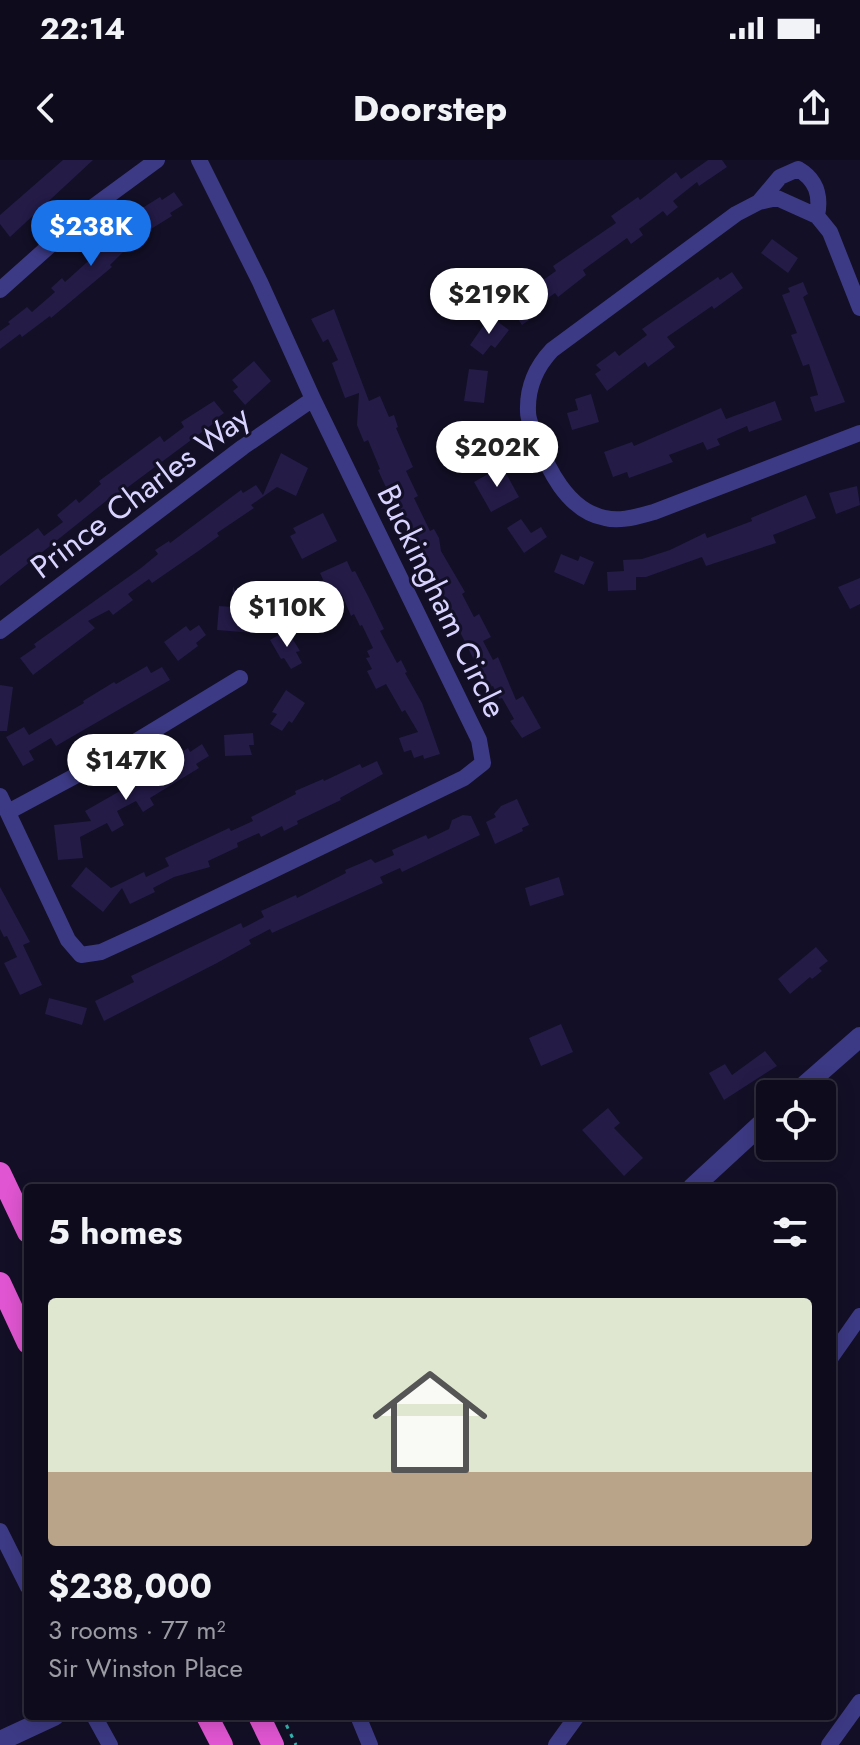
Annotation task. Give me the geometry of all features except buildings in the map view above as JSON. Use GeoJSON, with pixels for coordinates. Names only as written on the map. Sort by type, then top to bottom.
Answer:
{"type":"FeatureCollection","features":[{"type":"Feature","properties":{"kind":"highway"},"geometry":{"type":"LineString","coordinates":[[0,1173],[24,1224]]}},
{"type":"Feature","properties":{"kind":"highway"},"geometry":{"type":"LineString","coordinates":[[0,1283],[24,1334]]}},
{"type":"Feature","properties":{"kind":"highway"},"geometry":{"type":"LineString","coordinates":[[209,1720],[222,1745]]}},
{"type":"Feature","properties":{"kind":"highway"},"geometry":{"type":"LineString","coordinates":[[261,1720],[273,1745]]}},
{"type":"Feature","properties":{"kind":"street"},"geometry":{"type":"LineString","coordinates":[[0,290],[93,207],[157,160]]}},
{"type":"Feature","properties":{"kind":"street","name":"Buckingham Circle"},"geometry":{"type":"LineString","coordinates":[[0,796],[68,940],[81,955],[101,952],[149,930],[464,778],[483,763],[479,740],[199,160]]}},
{"type":"Feature","properties":{"kind":"street"},"geometry":{"type":"LineString","coordinates":[[759,202],[780,177],[798,169],[817,188],[817,216]]}},
{"type":"Feature","properties":{"kind":"street"},"geometry":{"type":"LineString","coordinates":[[860,308],[830,232],[817,216],[777,198],[759,202],[736,214],[552,350],[538,365],[527,415],[543,457],[565,492],[583,510],[605,518],[628,518],[654,512],[860,433]]}},
{"type":"Feature","properties":{"kind":"street","name":"Prince Charles Way"},"geometry":{"type":"LineString","coordinates":[[0,631],[243,447],[313,399]]}},
{"type":"Feature","properties":{"kind":"street"},"geometry":{"type":"LineString","coordinates":[[8,812],[105,760],[240,678]]}},
{"type":"Feature","properties":{"kind":"street"},"geometry":{"type":"LineString","coordinates":[[811,1080],[860,1037]]}},
{"type":"Feature","properties":{"kind":"street"},"geometry":{"type":"LineString","coordinates":[[696,1184],[756,1129]]}},
{"type":"Feature","properties":{"kind":"street"},"geometry":{"type":"LineString","coordinates":[[836,1350],[860,1316]]}},
{"type":"Feature","properties":{"kind":"street"},"geometry":{"type":"LineString","coordinates":[[0,1531],[24,1579]]}},
{"type":"Feature","properties":{"kind":"street"},"geometry":{"type":"LineString","coordinates":[[829,1745],[860,1702]]}},
{"type":"Feature","properties":{"kind":"street"},"geometry":{"type":"LineString","coordinates":[[0,1741],[45,1720]]}},
{"type":"Feature","properties":{"kind":"street"},"geometry":{"type":"LineString","coordinates":[[96,1720],[110,1745]]}},
{"type":"Feature","properties":{"kind":"street"},"geometry":{"type":"LineString","coordinates":[[360,1720],[370,1745]]}},
{"type":"Feature","properties":{"kind":"street"},"geometry":{"type":"LineString","coordinates":[[556,1745],[574,1720]]}},
{"type":"Feature","properties":{"kind":"path"},"geometry":{"type":"LineString","coordinates":[[284,1720],[296,1745]]}}]}
